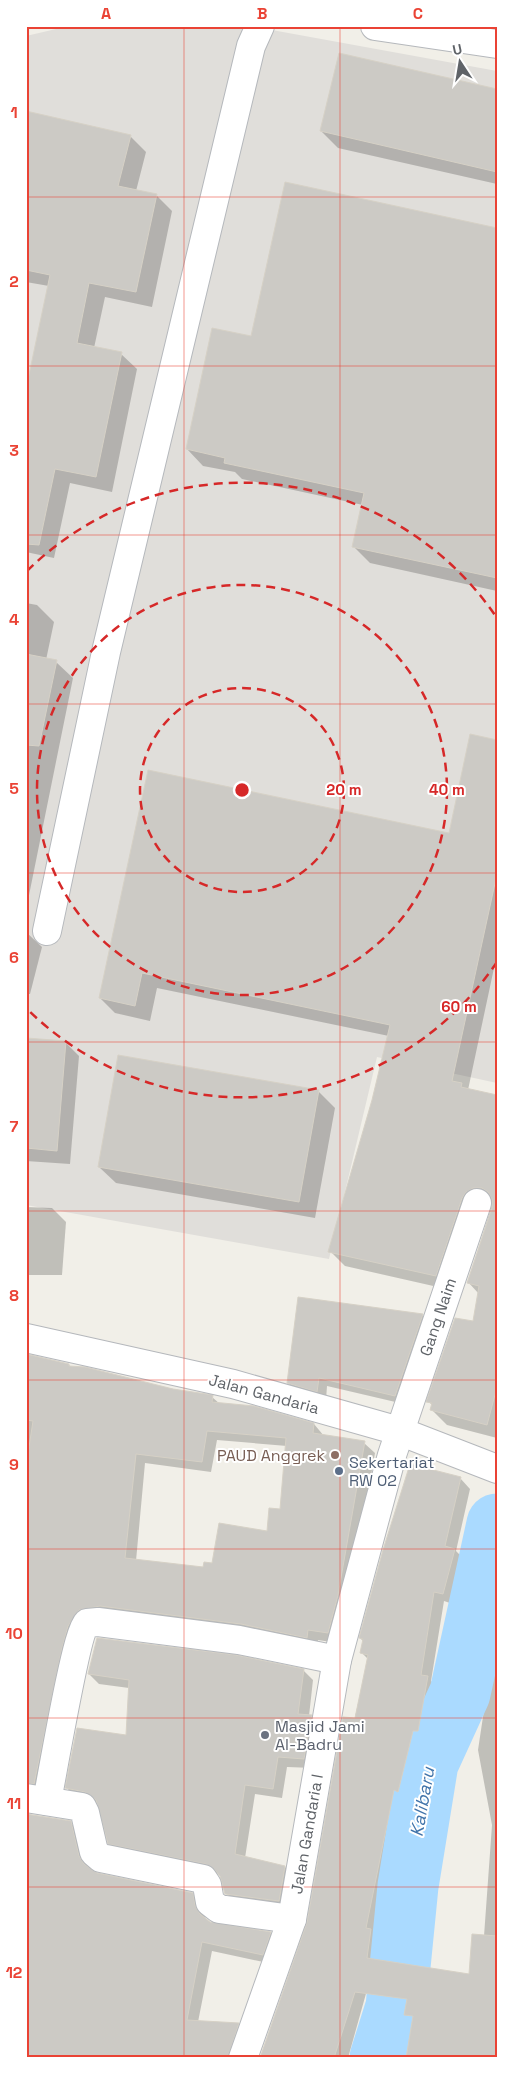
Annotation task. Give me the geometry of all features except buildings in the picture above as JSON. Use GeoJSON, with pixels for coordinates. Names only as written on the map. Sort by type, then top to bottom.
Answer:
{"type":"FeatureCollection","features":[{"type":"Feature","properties":{"kind":"street"},"geometry":{"type":"LineString","coordinates":[[48,931],[108,642],[251,46],[260,26]]}},
{"type":"Feature","properties":{"kind":"street"},"geometry":{"type":"LineString","coordinates":[[374,26],[497,44]]}},
{"type":"Feature","properties":{"kind":"street","name":"Gang Naim"},"geometry":{"type":"LineString","coordinates":[[399,1431],[477,1203]]}},
{"type":"Feature","properties":{"kind":"street","name":"Jalan Gandaria"},"geometry":{"type":"LineString","coordinates":[[26,1338],[234,1384],[399,1431],[485,1465]]}},
{"type":"Feature","properties":{"kind":"street","name":"Jalan Gandaria I"},"geometry":{"type":"LineString","coordinates":[[243,2058],[292,1919],[337,1660],[399,1431]]}},
{"type":"Feature","properties":{"kind":"street"},"geometry":{"type":"LineString","coordinates":[[292,1919],[219,1909],[210,1902],[207,1885],[203,1879],[96,1856],[86,1813],[82,1807],[37,1800],[65,1704],[80,1637],[87,1623],[98,1622],[239,1640],[337,1660]]}},
{"type":"Feature","properties":{"kind":"shaded area"},"geometry":{"type":"Polygon","coordinates":[[[69,26],[250,26],[497,71],[497,1083],[377,1057],[329,1259],[26,1205],[26,36],[69,26]]]}},
{"type":"Feature","properties":{"kind":"waterway","name":"Kalibaru"},"geometry":{"type":"LineString","coordinates":[[380,2058],[396,2007],[408,1886],[428,1763],[460,1693],[497,1524]]}},
{"type":"Feature","properties":{"kind":"place","name":"PAUD Anggrek"},"geometry":{"type":"Point","coordinates":[335,1455]}},
{"type":"Feature","properties":{"kind":"place","name":"Sekertariat RW 02"},"geometry":{"type":"Point","coordinates":[339,1471]}},
{"type":"Feature","properties":{"kind":"place","name":"Masjid Jami Al-Badru"},"geometry":{"type":"Point","coordinates":[265,1735]}}]}
